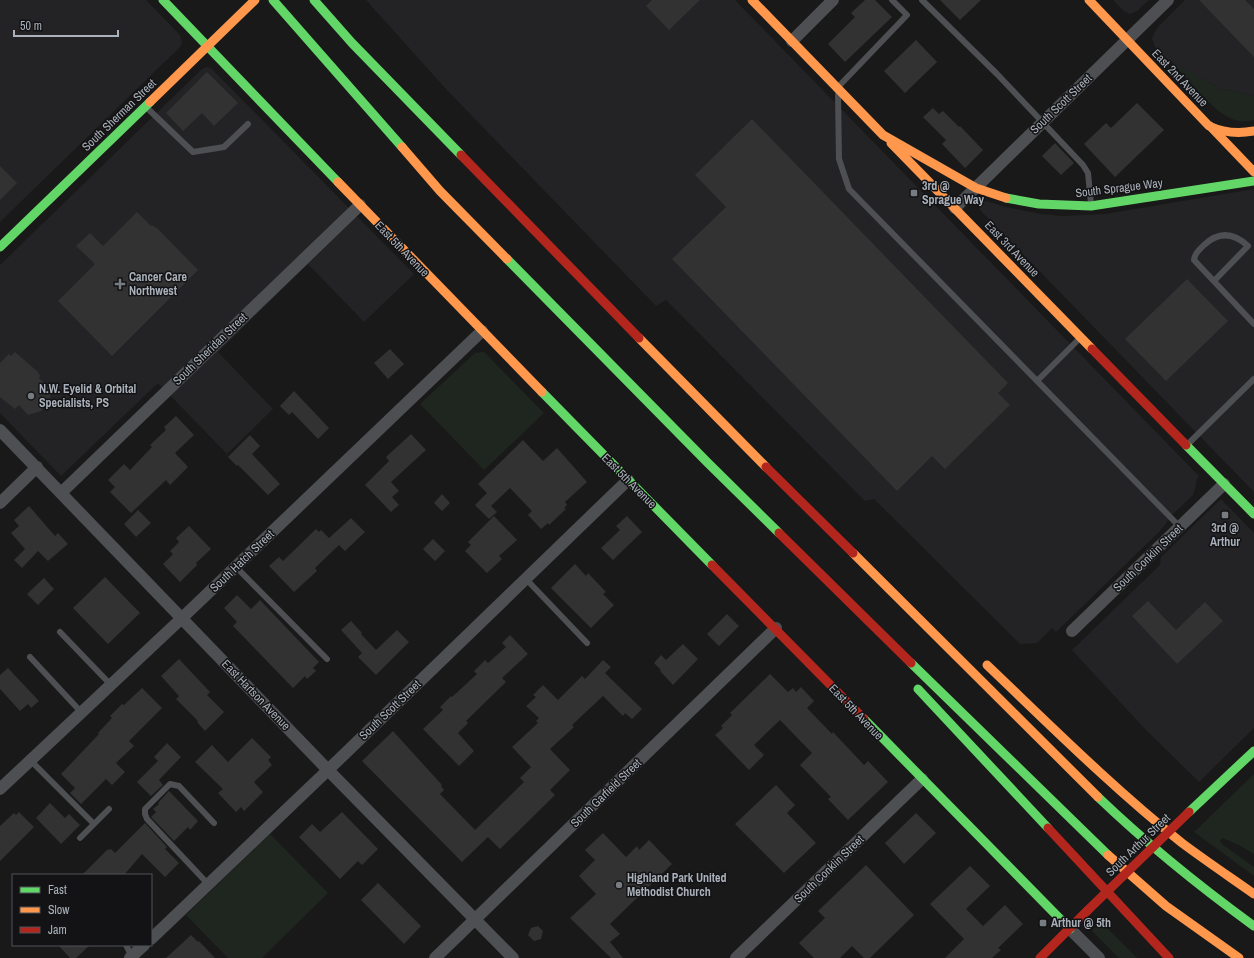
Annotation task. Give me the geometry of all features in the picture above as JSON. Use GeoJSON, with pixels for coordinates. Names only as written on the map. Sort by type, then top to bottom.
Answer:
{"type":"FeatureCollection","features":[{"type":"Feature","properties":{"kind":"main road","name":"East 5th Avenue"},"geometry":{"type":"LineString","coordinates":[[163,0],[482,331],[776,628],[1070,929]]}},
{"type":"Feature","properties":{"kind":"main road","name":"South Sherman Street"},"geometry":{"type":"LineString","coordinates":[[0,247],[255,0]]}},
{"type":"Feature","properties":{"kind":"main road"},"geometry":{"type":"LineString","coordinates":[[273,0],[440,191],[708,463],[1097,846],[1166,906],[1239,958]]}},
{"type":"Feature","properties":{"kind":"main road"},"geometry":{"type":"LineString","coordinates":[[314,0],[357,48],[730,431],[1128,826],[1198,885],[1254,926]]}},
{"type":"Feature","properties":{"kind":"main road","name":"East 3rd Avenue"},"geometry":{"type":"LineString","coordinates":[[752,0],[1254,514]]}},
{"type":"Feature","properties":{"kind":"main road","name":"East 2nd Avenue"},"geometry":{"type":"LineString","coordinates":[[1089,0],[1254,172]]}},
{"type":"Feature","properties":{"kind":"main road"},"geometry":{"type":"LineString","coordinates":[[1209,126],[1226,133],[1241,134],[1254,131]]}},
{"type":"Feature","properties":{"kind":"main road","name":"South Sprague Way"},"geometry":{"type":"LineString","coordinates":[[883,135],[976,188],[1008,198],[1039,204],[1091,206],[1254,181]]}},
{"type":"Feature","properties":{"kind":"main road"},"geometry":{"type":"LineString","coordinates":[[730,431],[883,569]]}},
{"type":"Feature","properties":{"kind":"main road"},"geometry":{"type":"LineString","coordinates":[[708,463],[854,620]]}},
{"type":"Feature","properties":{"kind":"main road"},"geometry":{"type":"LineString","coordinates":[[982,660],[1151,818],[1189,848],[1254,894]]}},
{"type":"Feature","properties":{"kind":"main road"},"geometry":{"type":"LineString","coordinates":[[913,683],[1169,958]]}},
{"type":"Feature","properties":{"kind":"main road","name":"South Arthur Street"},"geometry":{"type":"LineString","coordinates":[[1040,958],[1189,812],[1254,751]]}},
{"type":"Feature","properties":{"kind":"street"},"geometry":{"type":"LineString","coordinates":[[792,41],[833,0]]}},
{"type":"Feature","properties":{"kind":"street","name":"South Scott Street"},"geometry":{"type":"LineString","coordinates":[[955,208],[1168,0]]}},
{"type":"Feature","properties":{"kind":"street","name":"South Sheridan Street"},"geometry":{"type":"LineString","coordinates":[[61,493],[360,206]]}},
{"type":"Feature","properties":{"kind":"street","name":"South Hatch Street"},"geometry":{"type":"LineString","coordinates":[[0,789],[236,567],[482,331]]}},
{"type":"Feature","properties":{"kind":"street","name":"East Hartson Avenue"},"geometry":{"type":"LineString","coordinates":[[0,430],[328,770],[513,958]]}},
{"type":"Feature","properties":{"kind":"street"},"geometry":{"type":"LineString","coordinates":[[0,503],[37,467]]}},
{"type":"Feature","properties":{"kind":"street","name":"South Scott Street"},"geometry":{"type":"LineString","coordinates":[[152,937],[328,770],[628,480]]}},
{"type":"Feature","properties":{"kind":"street","name":"South Conklin Street"},"geometry":{"type":"LineString","coordinates":[[1072,632],[1224,484]]}},
{"type":"Feature","properties":{"kind":"street","name":"South Garfield Street"},"geometry":{"type":"LineString","coordinates":[[435,958],[776,628]]}},
{"type":"Feature","properties":{"kind":"street","name":"South Conklin Street"},"geometry":{"type":"LineString","coordinates":[[736,958],[922,779]]}},
{"type":"Feature","properties":{"kind":"street","name":"East 5th Avenue"},"geometry":{"type":"LineString","coordinates":[[1070,929],[1099,958]]}},
{"type":"Feature","properties":{"kind":"street"},"geometry":{"type":"LineString","coordinates":[[131,957],[143,946]]}},
{"type":"Feature","properties":{"kind":"lane"},"geometry":{"type":"LineString","coordinates":[[892,0],[907,15],[838,88],[839,159],[849,189],[1180,527]]}},
{"type":"Feature","properties":{"kind":"lane"},"geometry":{"type":"LineString","coordinates":[[922,0],[997,74],[1086,170],[1089,180],[1091,206]]}},
{"type":"Feature","properties":{"kind":"lane"},"geometry":{"type":"LineString","coordinates":[[145,106],[193,152],[224,147],[248,124]]}},
{"type":"Feature","properties":{"kind":"lane"},"geometry":{"type":"LineString","coordinates":[[1248,246],[1240,238],[1220,235],[1211,239],[1195,254],[1194,260],[1254,324]]}},
{"type":"Feature","properties":{"kind":"lane"},"geometry":{"type":"LineString","coordinates":[[1214,281],[1254,241]]}},
{"type":"Feature","properties":{"kind":"lane"},"geometry":{"type":"LineString","coordinates":[[1037,381],[1081,337]]}},
{"type":"Feature","properties":{"kind":"lane"},"geometry":{"type":"LineString","coordinates":[[1186,445],[1254,379]]}},
{"type":"Feature","properties":{"kind":"lane"},"geometry":{"type":"LineString","coordinates":[[236,567],[327,659]]}},
{"type":"Feature","properties":{"kind":"lane"},"geometry":{"type":"LineString","coordinates":[[526,579],[587,643]]}},
{"type":"Feature","properties":{"kind":"lane"},"geometry":{"type":"LineString","coordinates":[[60,632],[111,685]]}},
{"type":"Feature","properties":{"kind":"lane"},"geometry":{"type":"LineString","coordinates":[[30,657],[82,713]]}},
{"type":"Feature","properties":{"kind":"lane"},"geometry":{"type":"LineString","coordinates":[[31,760],[94,824]]}},
{"type":"Feature","properties":{"kind":"lane"},"geometry":{"type":"LineString","coordinates":[[208,884],[147,819],[145,809],[170,784],[175,784],[179,786],[214,824]]}},
{"type":"Feature","properties":{"kind":"lane"},"geometry":{"type":"LineString","coordinates":[[80,838],[109,808]]}},
{"type":"Feature","properties":{"kind":"lane"},"geometry":{"type":"LineString","coordinates":[[126,946],[131,957]]}},
{"type":"Feature","properties":{"kind":"shaded area"},"geometry":{"type":"Polygon","coordinates":[[[0,0],[146,0],[180,35],[182,43],[180,47],[0,222],[0,0]]]}},
{"type":"Feature","properties":{"kind":"shaded area"},"geometry":{"type":"Polygon","coordinates":[[[366,0],[735,0],[1199,476],[1196,480],[1193,495],[1173,514],[1160,531],[1056,632],[1052,628],[1037,643],[1020,644],[874,499],[865,501],[666,300],[656,306],[446,89],[366,0]]]}},
{"type":"Feature","properties":{"kind":"shaded area"},"geometry":{"type":"Polygon","coordinates":[[[1113,0],[1149,0],[1137,11],[1130,14],[1124,11],[1113,0]]]}},
{"type":"Feature","properties":{"kind":"shaded area"},"geometry":{"type":"Polygon","coordinates":[[[1185,0],[1254,0],[1254,96],[1219,88],[1164,58],[1156,50],[1152,38],[1157,28],[1185,0]]]}},
{"type":"Feature","properties":{"kind":"shaded area"},"geometry":{"type":"Polygon","coordinates":[[[1172,62],[1219,88],[1254,96],[1254,120],[1239,121],[1223,114],[1208,101],[1172,62]]]}},
{"type":"Feature","properties":{"kind":"shaded area"},"geometry":{"type":"Polygon","coordinates":[[[207,67],[212,69],[414,274],[364,322],[308,264],[218,352],[273,409],[227,454],[158,383],[61,476],[0,413],[0,265],[202,69],[207,67]]]}},
{"type":"Feature","properties":{"kind":"shaded area"},"geometry":{"type":"Polygon","coordinates":[[[1254,189],[1254,492],[979,208],[982,202],[986,201],[1006,207],[1041,214],[1062,216],[1105,214],[1254,189]]]}},
{"type":"Feature","properties":{"kind":"shaded area"},"geometry":{"type":"Polygon","coordinates":[[[484,352],[544,413],[484,470],[420,404],[475,353],[484,352]]]}},
{"type":"Feature","properties":{"kind":"shaded area"},"geometry":{"type":"Polygon","coordinates":[[[1221,499],[1254,533],[1254,728],[1199,782],[1143,727],[1072,650],[1160,565],[1161,557],[1221,499]]]}},
{"type":"Feature","properties":{"kind":"shaded area"},"geometry":{"type":"Polygon","coordinates":[[[1254,774],[1254,854],[1239,845],[1222,838],[1220,841],[1254,867],[1254,876],[1194,832],[1254,774]]]}},
{"type":"Feature","properties":{"kind":"shaded area"},"geometry":{"type":"Polygon","coordinates":[[[270,834],[328,893],[262,958],[228,958],[186,915],[270,834]]]}},
{"type":"Feature","properties":{"kind":"shaded area"},"geometry":{"type":"Polygon","coordinates":[[[1101,922],[1137,958],[1119,958],[1092,931],[1101,922]]]}},
{"type":"Feature","properties":{"kind":"building"},"geometry":{"type":"Polygon","coordinates":[[[652,0],[700,0],[669,30],[646,6],[652,0]]]}},
{"type":"Feature","properties":{"kind":"building"},"geometry":{"type":"Polygon","coordinates":[[[865,0],[875,0],[892,17],[845,62],[828,44],[855,17],[851,13],[865,0]]]}},
{"type":"Feature","properties":{"kind":"building"},"geometry":{"type":"Polygon","coordinates":[[[940,0],[981,0],[960,20],[940,0]]]}},
{"type":"Feature","properties":{"kind":"building"},"geometry":{"type":"Polygon","coordinates":[[[1199,0],[1245,0],[1254,9],[1254,57],[1199,0]]]}},
{"type":"Feature","properties":{"kind":"building"},"geometry":{"type":"Polygon","coordinates":[[[916,40],[937,62],[905,93],[884,71],[916,40]]]}},
{"type":"Feature","properties":{"kind":"building"},"geometry":{"type":"Polygon","coordinates":[[[207,72],[238,103],[214,126],[202,113],[183,131],[166,113],[207,72]]]}},
{"type":"Feature","properties":{"kind":"building"},"geometry":{"type":"Polygon","coordinates":[[[1137,103],[1164,130],[1115,177],[1084,144],[1106,123],[1111,128],[1137,103]]]}},
{"type":"Feature","properties":{"kind":"building"},"geometry":{"type":"Polygon","coordinates":[[[933,108],[939,114],[943,111],[983,150],[965,168],[942,144],[946,140],[923,117],[933,108]]]}},
{"type":"Feature","properties":{"kind":"building"},"geometry":{"type":"Polygon","coordinates":[[[752,119],[1008,383],[998,393],[1010,405],[945,469],[932,456],[897,491],[672,259],[726,207],[695,175],[752,119]]]}},
{"type":"Feature","properties":{"kind":"building"},"geometry":{"type":"Polygon","coordinates":[[[1055,143],[1074,163],[1061,175],[1042,156],[1055,143]]]}},
{"type":"Feature","properties":{"kind":"building"},"geometry":{"type":"Polygon","coordinates":[[[0,166],[17,183],[0,200],[0,166]]]}},
{"type":"Feature","properties":{"kind":"building"},"geometry":{"type":"Polygon","coordinates":[[[137,212],[151,226],[152,225],[158,229],[198,270],[112,356],[58,301],[95,264],[76,246],[90,233],[103,246],[137,212]]]}},
{"type":"Feature","properties":{"kind":"building"},"geometry":{"type":"Polygon","coordinates":[[[1187,279],[1228,321],[1166,381],[1125,339],[1187,279]]]}},
{"type":"Feature","properties":{"kind":"building"},"geometry":{"type":"Polygon","coordinates":[[[390,349],[404,364],[388,379],[374,363],[390,349]]]}},
{"type":"Feature","properties":{"kind":"building"},"geometry":{"type":"Polygon","coordinates":[[[15,352],[38,372],[40,376],[39,378],[52,391],[49,400],[41,411],[28,415],[19,405],[15,409],[0,397],[0,363],[9,354],[11,356],[15,352]]]}},
{"type":"Feature","properties":{"kind":"building"},"geometry":{"type":"Polygon","coordinates":[[[294,391],[329,428],[318,439],[292,412],[289,415],[280,406],[294,391]]]}},
{"type":"Feature","properties":{"kind":"building"},"geometry":{"type":"Polygon","coordinates":[[[176,416],[194,435],[175,453],[188,467],[170,485],[166,480],[131,513],[110,492],[115,487],[108,480],[124,464],[130,470],[152,447],[150,445],[166,430],[164,427],[176,416]]]}},
{"type":"Feature","properties":{"kind":"building"},"geometry":{"type":"Polygon","coordinates":[[[411,434],[426,450],[391,482],[399,491],[392,497],[399,505],[391,512],[365,485],[389,461],[386,457],[411,434]]]}},
{"type":"Feature","properties":{"kind":"building"},"geometry":{"type":"Polygon","coordinates":[[[250,435],[260,446],[252,454],[280,484],[268,495],[228,457],[250,435]]]}},
{"type":"Feature","properties":{"kind":"building"},"geometry":{"type":"Polygon","coordinates":[[[523,440],[543,461],[557,448],[587,482],[565,502],[567,505],[564,508],[566,509],[549,525],[548,523],[541,529],[528,515],[532,511],[510,488],[491,506],[497,512],[489,519],[475,505],[487,493],[478,484],[523,440]]]}},
{"type":"Feature","properties":{"kind":"building"},"geometry":{"type":"Polygon","coordinates":[[[442,494],[450,503],[442,511],[434,503],[442,494]]]}},
{"type":"Feature","properties":{"kind":"building"},"geometry":{"type":"Polygon","coordinates":[[[29,506],[55,536],[58,533],[68,544],[48,561],[38,551],[22,568],[14,560],[25,549],[11,533],[19,526],[14,520],[29,506]]]}},
{"type":"Feature","properties":{"kind":"building"},"geometry":{"type":"Polygon","coordinates":[[[138,510],[151,523],[136,537],[124,524],[138,510]]]}},
{"type":"Feature","properties":{"kind":"building"},"geometry":{"type":"Polygon","coordinates":[[[494,516],[517,540],[499,556],[502,559],[487,573],[465,551],[471,545],[468,542],[494,516]]]}},
{"type":"Feature","properties":{"kind":"building"},"geometry":{"type":"Polygon","coordinates":[[[627,516],[642,532],[613,560],[601,548],[620,530],[616,526],[627,516]]]}},
{"type":"Feature","properties":{"kind":"building"},"geometry":{"type":"Polygon","coordinates":[[[351,518],[365,532],[345,551],[339,545],[315,568],[317,571],[294,592],[269,566],[279,557],[283,561],[316,529],[319,532],[321,530],[329,538],[351,518]]]}},
{"type":"Feature","properties":{"kind":"building"},"geometry":{"type":"Polygon","coordinates":[[[189,526],[211,549],[196,563],[197,565],[180,582],[163,564],[173,554],[170,551],[179,542],[176,538],[189,526]]]}},
{"type":"Feature","properties":{"kind":"building"},"geometry":{"type":"Polygon","coordinates":[[[433,539],[445,551],[435,561],[423,549],[433,539]]]}},
{"type":"Feature","properties":{"kind":"building"},"geometry":{"type":"Polygon","coordinates":[[[575,564],[586,576],[588,573],[606,592],[603,594],[614,605],[591,628],[551,588],[575,564]]]}},
{"type":"Feature","properties":{"kind":"building"},"geometry":{"type":"Polygon","coordinates":[[[105,577],[140,613],[108,644],[73,608],[105,577]]]}},
{"type":"Feature","properties":{"kind":"building"},"geometry":{"type":"Polygon","coordinates":[[[44,578],[54,589],[38,605],[27,594],[44,578]]]}},
{"type":"Feature","properties":{"kind":"building"},"geometry":{"type":"Polygon","coordinates":[[[237,595],[251,609],[260,600],[319,662],[313,668],[316,671],[307,679],[305,676],[293,688],[233,626],[237,622],[224,608],[237,595]]]}},
{"type":"Feature","properties":{"kind":"building"},"geometry":{"type":"Polygon","coordinates":[[[1148,601],[1176,630],[1205,602],[1223,621],[1177,664],[1132,616],[1148,601]]]}},
{"type":"Feature","properties":{"kind":"building"},"geometry":{"type":"Polygon","coordinates":[[[727,614],[739,626],[719,646],[707,634],[727,614]]]}},
{"type":"Feature","properties":{"kind":"building"},"geometry":{"type":"Polygon","coordinates":[[[351,621],[376,650],[397,630],[409,642],[376,675],[358,657],[362,653],[341,630],[351,621]]]}},
{"type":"Feature","properties":{"kind":"building"},"geometry":{"type":"Polygon","coordinates":[[[510,635],[528,654],[502,678],[506,682],[466,721],[468,723],[458,733],[474,751],[459,766],[423,729],[443,710],[440,707],[477,674],[474,671],[485,660],[488,663],[506,647],[502,643],[510,635]]]}},
{"type":"Feature","properties":{"kind":"building"},"geometry":{"type":"Polygon","coordinates":[[[683,644],[698,659],[673,685],[654,663],[661,655],[666,660],[683,644]]]}},
{"type":"Feature","properties":{"kind":"building"},"geometry":{"type":"Polygon","coordinates":[[[179,659],[210,692],[207,695],[224,712],[205,731],[197,722],[198,721],[176,699],[179,696],[161,676],[179,659]]]}},
{"type":"Feature","properties":{"kind":"building"},"geometry":{"type":"Polygon","coordinates":[[[603,660],[611,667],[605,673],[642,709],[632,719],[625,713],[623,716],[603,696],[572,725],[574,727],[550,749],[570,770],[550,790],[555,795],[500,849],[488,837],[462,862],[362,761],[393,731],[442,785],[441,786],[444,790],[440,794],[475,830],[524,782],[520,778],[531,767],[512,747],[538,723],[536,721],[539,718],[526,706],[536,697],[533,695],[543,685],[558,700],[582,676],[585,679],[603,660]]]}},
{"type":"Feature","properties":{"kind":"building"},"geometry":{"type":"Polygon","coordinates":[[[8,668],[39,701],[31,708],[28,704],[20,711],[0,689],[0,675],[8,668]]]}},
{"type":"Feature","properties":{"kind":"building"},"geometry":{"type":"Polygon","coordinates":[[[770,674],[788,692],[793,688],[796,692],[801,687],[814,701],[807,708],[832,734],[833,732],[864,765],[868,761],[888,782],[848,820],[828,799],[831,797],[800,765],[812,753],[780,720],[754,745],[764,755],[749,770],[715,735],[723,728],[721,726],[732,715],[730,713],[770,674]]]}},
{"type":"Feature","properties":{"kind":"building"},"geometry":{"type":"Polygon","coordinates":[[[142,688],[162,708],[129,741],[134,746],[116,763],[125,772],[112,785],[106,779],[81,804],[70,793],[75,788],[61,774],[99,734],[98,733],[112,718],[110,716],[142,688]]]}},
{"type":"Feature","properties":{"kind":"building"},"geometry":{"type":"Polygon","coordinates":[[[252,738],[271,757],[268,760],[272,765],[254,782],[263,792],[244,811],[241,807],[236,812],[218,793],[223,789],[195,762],[212,745],[228,762],[252,738]]]}},
{"type":"Feature","properties":{"kind":"building"},"geometry":{"type":"Polygon","coordinates":[[[167,743],[181,757],[159,780],[163,785],[151,796],[137,782],[158,761],[154,757],[167,743]]]}},
{"type":"Feature","properties":{"kind":"building"},"geometry":{"type":"Polygon","coordinates":[[[776,785],[795,805],[787,813],[816,843],[784,873],[735,824],[776,785]]]}},
{"type":"Feature","properties":{"kind":"building"},"geometry":{"type":"Polygon","coordinates":[[[169,791],[198,821],[190,830],[188,827],[174,841],[151,817],[156,812],[153,809],[169,791]]]}},
{"type":"Feature","properties":{"kind":"building"},"geometry":{"type":"Polygon","coordinates":[[[50,803],[65,818],[69,814],[80,825],[61,844],[36,818],[50,803]]]}},
{"type":"Feature","properties":{"kind":"building"},"geometry":{"type":"Polygon","coordinates":[[[19,812],[34,827],[0,861],[0,826],[14,813],[16,815],[19,812]]]}},
{"type":"Feature","properties":{"kind":"building"},"geometry":{"type":"Polygon","coordinates":[[[342,812],[378,849],[362,865],[358,861],[340,879],[299,837],[312,824],[320,832],[342,812]]]}},
{"type":"Feature","properties":{"kind":"building"},"geometry":{"type":"Polygon","coordinates":[[[916,813],[936,833],[904,864],[885,843],[916,813]]]}},
{"type":"Feature","properties":{"kind":"building"},"geometry":{"type":"Polygon","coordinates":[[[145,823],[167,847],[165,849],[179,863],[165,877],[142,854],[125,874],[83,874],[108,849],[111,849],[115,853],[145,823]]]}},
{"type":"Feature","properties":{"kind":"building","name":"Highland Park United Methodist Church"},"geometry":{"type":"Polygon","coordinates":[[[603,833],[626,857],[637,846],[639,850],[649,840],[672,864],[610,924],[620,934],[610,942],[623,958],[611,958],[570,918],[596,894],[579,876],[595,860],[585,850],[603,833]]]}},
{"type":"Feature","properties":{"kind":"building"},"geometry":{"type":"Polygon","coordinates":[[[866,865],[914,915],[870,958],[864,958],[852,946],[840,958],[814,958],[799,943],[825,918],[818,911],[866,865]]]}},
{"type":"Feature","properties":{"kind":"building"},"geometry":{"type":"Polygon","coordinates":[[[970,866],[990,886],[966,909],[983,926],[1005,905],[1023,924],[998,948],[1001,950],[992,958],[945,958],[964,939],[930,904],[970,866]]]}},
{"type":"Feature","properties":{"kind":"building"},"geometry":{"type":"Polygon","coordinates":[[[378,883],[421,926],[404,944],[361,900],[378,883]]]}},
{"type":"Feature","properties":{"kind":"building"},"geometry":{"type":"Polygon","coordinates":[[[538,926],[543,931],[541,939],[534,941],[528,935],[531,928],[538,926]]]}},
{"type":"Feature","properties":{"kind":"building"},"geometry":{"type":"Polygon","coordinates":[[[191,935],[198,942],[199,941],[215,958],[166,958],[191,935]]]}},
{"type":"Feature","properties":{"kind":"building"},"geometry":{"type":"Polygon","coordinates":[[[59,946],[89,946],[76,958],[70,958],[59,946]]]}},
{"type":"Feature","properties":{"kind":"traffic: fast"},"geometry":{"type":"LineString","coordinates":[[163,0],[338,182]]}},
{"type":"Feature","properties":{"kind":"traffic: fast"},"geometry":{"type":"LineString","coordinates":[[273,0],[402,147]]}},
{"type":"Feature","properties":{"kind":"traffic: fast"},"geometry":{"type":"LineString","coordinates":[[314,0],[352,43],[461,155]]}},
{"type":"Feature","properties":{"kind":"traffic: fast"},"geometry":{"type":"LineString","coordinates":[[0,247],[150,102]]}},
{"type":"Feature","properties":{"kind":"traffic: fast"},"geometry":{"type":"LineString","coordinates":[[1006,198],[1039,204],[1091,206],[1254,181]]}},
{"type":"Feature","properties":{"kind":"traffic: fast"},"geometry":{"type":"LineString","coordinates":[[507,259],[779,533]]}},
{"type":"Feature","properties":{"kind":"traffic: fast"},"geometry":{"type":"LineString","coordinates":[[542,392],[712,565]]}},
{"type":"Feature","properties":{"kind":"traffic: fast"},"geometry":{"type":"LineString","coordinates":[[1186,445],[1254,514]]}},
{"type":"Feature","properties":{"kind":"traffic: fast"},"geometry":{"type":"LineString","coordinates":[[911,663],[1108,855]]}},
{"type":"Feature","properties":{"kind":"traffic: fast"},"geometry":{"type":"LineString","coordinates":[[918,689],[1048,828]]}},
{"type":"Feature","properties":{"kind":"traffic: fast"},"geometry":{"type":"LineString","coordinates":[[864,719],[1070,929]]}},
{"type":"Feature","properties":{"kind":"traffic: fast"},"geometry":{"type":"LineString","coordinates":[[1189,812],[1254,751]]}},
{"type":"Feature","properties":{"kind":"traffic: fast"},"geometry":{"type":"LineString","coordinates":[[1098,797],[1174,864],[1213,896],[1254,926]]}},
{"type":"Feature","properties":{"kind":"traffic: slow"},"geometry":{"type":"LineString","coordinates":[[150,102],[255,0]]}},
{"type":"Feature","properties":{"kind":"traffic: slow"},"geometry":{"type":"LineString","coordinates":[[752,0],[883,135],[976,188],[1006,198]]}},
{"type":"Feature","properties":{"kind":"traffic: slow"},"geometry":{"type":"LineString","coordinates":[[1089,0],[1209,126],[1231,132],[1254,131]]}},
{"type":"Feature","properties":{"kind":"traffic: slow"},"geometry":{"type":"LineString","coordinates":[[1210,126],[1254,172]]}},
{"type":"Feature","properties":{"kind":"traffic: slow"},"geometry":{"type":"LineString","coordinates":[[891,143],[1092,349]]}},
{"type":"Feature","properties":{"kind":"traffic: slow"},"geometry":{"type":"LineString","coordinates":[[402,147],[440,191],[507,259]]}},
{"type":"Feature","properties":{"kind":"traffic: slow"},"geometry":{"type":"LineString","coordinates":[[338,182],[542,392]]}},
{"type":"Feature","properties":{"kind":"traffic: slow"},"geometry":{"type":"LineString","coordinates":[[639,338],[766,467]]}},
{"type":"Feature","properties":{"kind":"traffic: slow"},"geometry":{"type":"LineString","coordinates":[[853,553],[1098,797]]}},
{"type":"Feature","properties":{"kind":"traffic: slow"},"geometry":{"type":"LineString","coordinates":[[987,665],[1131,801],[1191,850],[1254,894]]}},
{"type":"Feature","properties":{"kind":"traffic: slow"},"geometry":{"type":"LineString","coordinates":[[1108,855],[1166,906],[1239,958]]}},
{"type":"Feature","properties":{"kind":"traffic: jam"},"geometry":{"type":"LineString","coordinates":[[461,155],[639,338]]}},
{"type":"Feature","properties":{"kind":"traffic: jam"},"geometry":{"type":"LineString","coordinates":[[1092,349],[1186,445]]}},
{"type":"Feature","properties":{"kind":"traffic: jam"},"geometry":{"type":"LineString","coordinates":[[766,467],[853,553]]}},
{"type":"Feature","properties":{"kind":"traffic: jam"},"geometry":{"type":"LineString","coordinates":[[779,533],[911,663]]}},
{"type":"Feature","properties":{"kind":"traffic: jam"},"geometry":{"type":"LineString","coordinates":[[712,565],[864,719]]}},
{"type":"Feature","properties":{"kind":"traffic: jam"},"geometry":{"type":"LineString","coordinates":[[1087,911],[1189,812]]}},
{"type":"Feature","properties":{"kind":"traffic: jam"},"geometry":{"type":"LineString","coordinates":[[1048,828],[1169,958]]}},
{"type":"Feature","properties":{"kind":"traffic: jam"},"geometry":{"type":"LineString","coordinates":[[1040,958],[1087,911]]}},
{"type":"Feature","properties":{"kind":"place","name":"3rd @ Sprague Way"},"geometry":{"type":"Point","coordinates":[914,193]}},
{"type":"Feature","properties":{"kind":"place","name":"Cancer Care Northwest"},"geometry":{"type":"Point","coordinates":[120,284]}},
{"type":"Feature","properties":{"kind":"place","name":"N.W. Eyelid & Orbital Specialists, PS"},"geometry":{"type":"Point","coordinates":[31,396]}},
{"type":"Feature","properties":{"kind":"place","name":"3rd @ Arthur"},"geometry":{"type":"Point","coordinates":[1225,515]}},
{"type":"Feature","properties":{"kind":"place","name":"Highland Park United Methodist Church"},"geometry":{"type":"Point","coordinates":[619,885]}},
{"type":"Feature","properties":{"kind":"place","name":"Arthur @ 5th"},"geometry":{"type":"Point","coordinates":[1043,923]}}]}
